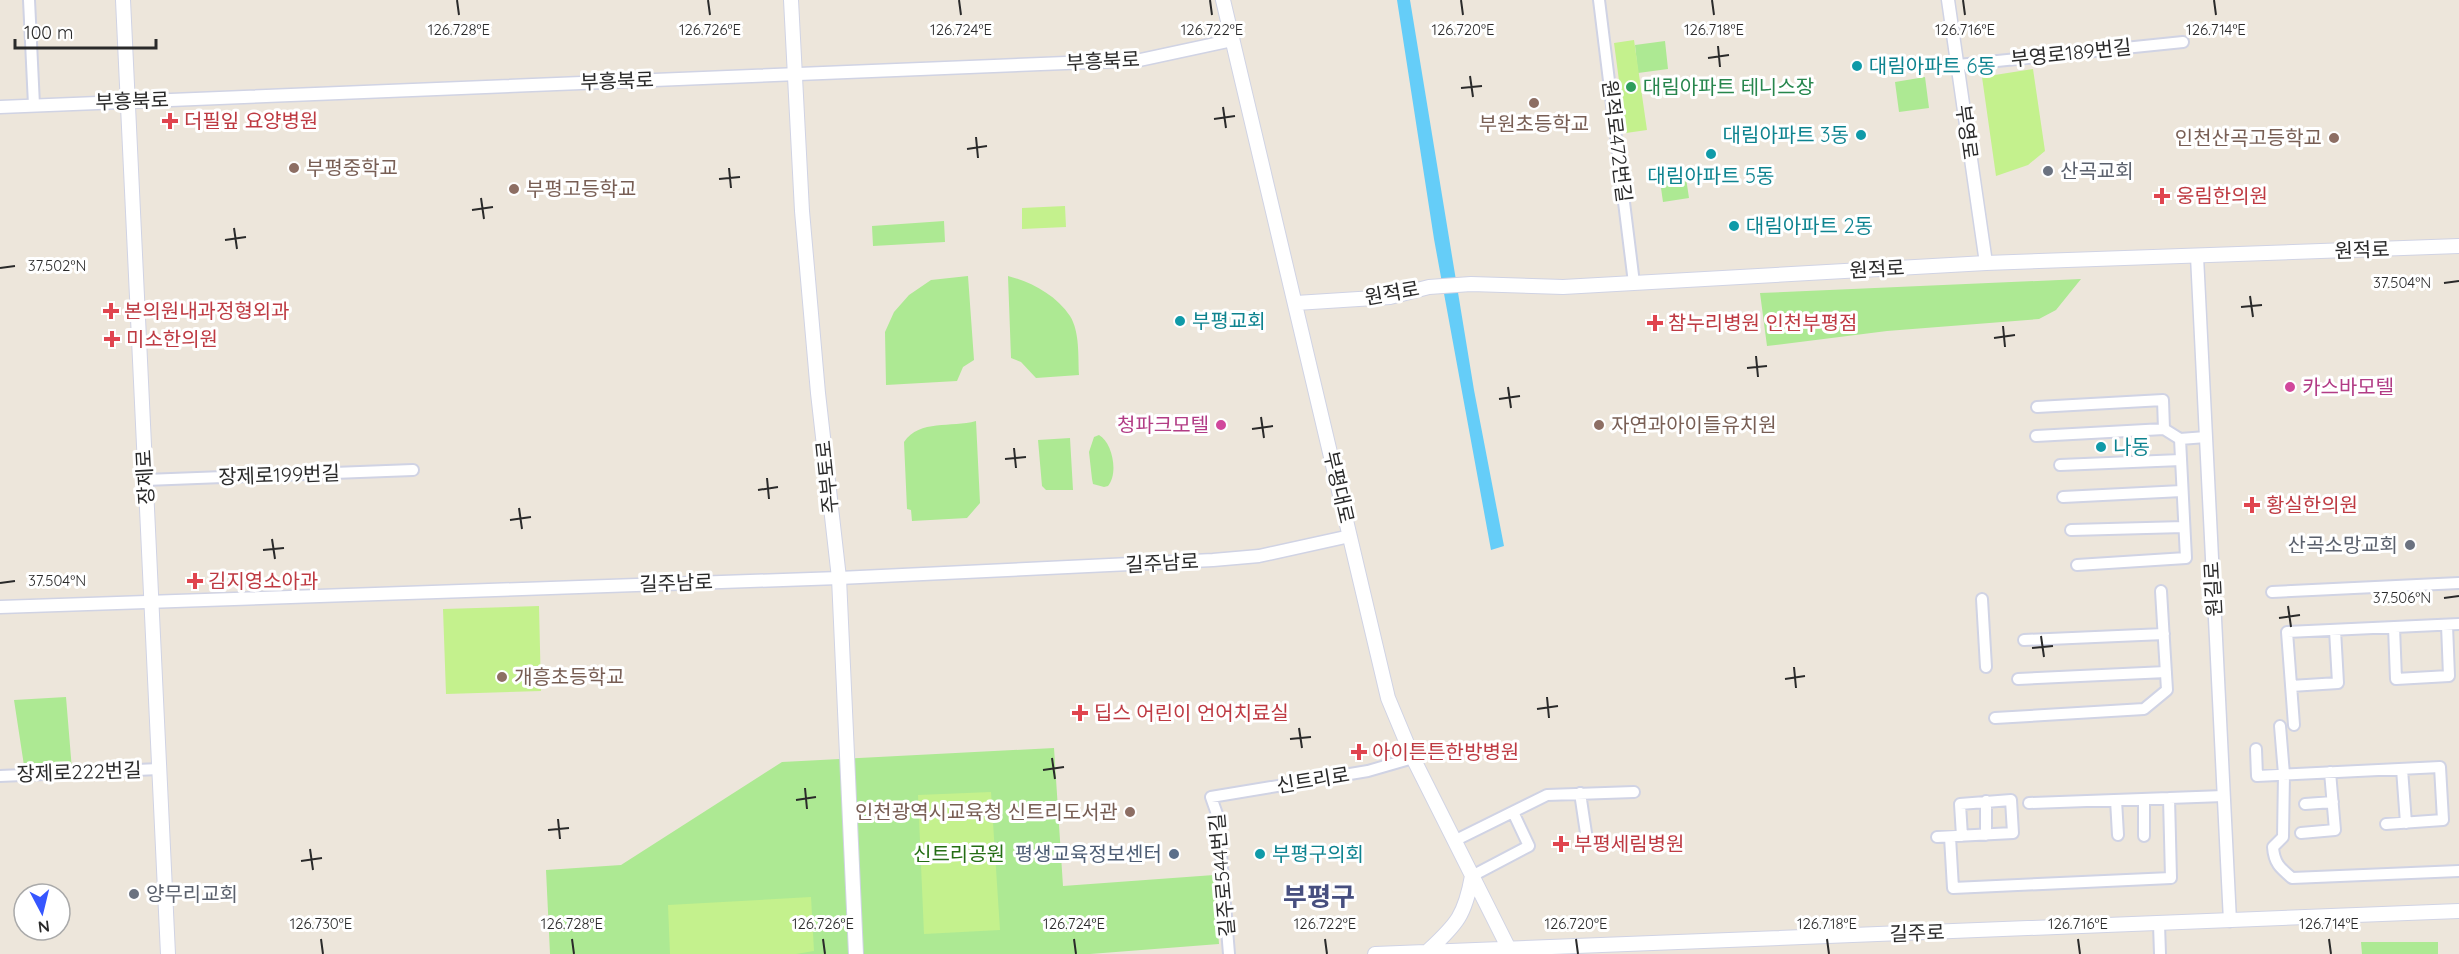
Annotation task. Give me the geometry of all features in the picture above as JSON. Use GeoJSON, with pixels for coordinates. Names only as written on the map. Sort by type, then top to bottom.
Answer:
{"type":"FeatureCollection","features":[{"type":"Feature","properties":{"kind":"main road","name":"장제로"},"geometry":{"type":"LineString","coordinates":[[123,0],[168,954]]}},
{"type":"Feature","properties":{"kind":"main road","name":"주부토로"},"geometry":{"type":"LineString","coordinates":[[791,0],[802,211],[839,578],[856,954]]}},
{"type":"Feature","properties":{"kind":"main road","name":"부평대로"},"geometry":{"type":"LineString","coordinates":[[1223,0],[1388,698],[1413,758],[1509,952]]}},
{"type":"Feature","properties":{"kind":"main road","name":"원적로"},"geometry":{"type":"LineString","coordinates":[[1296,303],[1390,297],[1429,287],[1472,284],[1563,287],[1986,263],[2459,246]]}},
{"type":"Feature","properties":{"kind":"main road"},"geometry":{"type":"LineString","coordinates":[[1429,950],[1450,931],[1461,915],[1466,905],[1472,876]]}},
{"type":"Feature","properties":{"kind":"main road","name":"길주로"},"geometry":{"type":"LineString","coordinates":[[1375,954],[1429,950],[1509,952],[2459,911]]}},
{"type":"Feature","properties":{"kind":"street"},"geometry":{"type":"LineString","coordinates":[[30,0],[34,105]]}},
{"type":"Feature","properties":{"kind":"street","name":"원적로472번길"},"geometry":{"type":"LineString","coordinates":[[1599,0],[1634,283]]}},
{"type":"Feature","properties":{"kind":"street","name":"부영로"},"geometry":{"type":"LineString","coordinates":[[1948,0],[1986,263]]}},
{"type":"Feature","properties":{"kind":"street","name":"부흥북로"},"geometry":{"type":"LineString","coordinates":[[0,106],[1140,60],[1233,40]]}},
{"type":"Feature","properties":{"kind":"street","name":"부영로189번길"},"geometry":{"type":"LineString","coordinates":[[1958,65],[2183,42]]}},
{"type":"Feature","properties":{"kind":"street","name":"원길로"},"geometry":{"type":"LineString","coordinates":[[2196,256],[2230,921]]}},
{"type":"Feature","properties":{"kind":"street"},"geometry":{"type":"LineString","coordinates":[[2037,407],[2163,400],[2164,429]]}},
{"type":"Feature","properties":{"kind":"street"},"geometry":{"type":"LineString","coordinates":[[2036,436],[2164,429],[2180,439],[2206,437]]}},
{"type":"Feature","properties":{"kind":"street"},"geometry":{"type":"LineString","coordinates":[[2077,564],[2186,558],[2180,439]]}},
{"type":"Feature","properties":{"kind":"street"},"geometry":{"type":"LineString","coordinates":[[2060,465],[2181,460]]}},
{"type":"Feature","properties":{"kind":"street","name":"장제로199번길"},"geometry":{"type":"LineString","coordinates":[[146,480],[413,470]]}},
{"type":"Feature","properties":{"kind":"street"},"geometry":{"type":"LineString","coordinates":[[2063,497],[2182,491]]}},
{"type":"Feature","properties":{"kind":"street"},"geometry":{"type":"LineString","coordinates":[[2071,530],[2184,527]]}},
{"type":"Feature","properties":{"kind":"street","name":"길주남로"},"geometry":{"type":"LineString","coordinates":[[0,607],[839,578],[1213,560],[1259,556],[1350,536]]}},
{"type":"Feature","properties":{"kind":"street"},"geometry":{"type":"LineString","coordinates":[[2272,592],[2459,584]]}},
{"type":"Feature","properties":{"kind":"street"},"geometry":{"type":"LineString","coordinates":[[1995,718],[2144,709],[2167,690],[2161,591]]}},
{"type":"Feature","properties":{"kind":"street"},"geometry":{"type":"LineString","coordinates":[[1982,599],[1986,667]]}},
{"type":"Feature","properties":{"kind":"street"},"geometry":{"type":"LineString","coordinates":[[2294,725],[2287,632],[2459,624]]}},
{"type":"Feature","properties":{"kind":"street"},"geometry":{"type":"LineString","coordinates":[[2394,627],[2396,679],[2449,676],[2447,625]]}},
{"type":"Feature","properties":{"kind":"street"},"geometry":{"type":"LineString","coordinates":[[2291,686],[2338,683],[2335,630]]}},
{"type":"Feature","properties":{"kind":"street"},"geometry":{"type":"LineString","coordinates":[[2024,639],[2164,634]]}},
{"type":"Feature","properties":{"kind":"street"},"geometry":{"type":"LineString","coordinates":[[2018,679],[2166,672]]}},
{"type":"Feature","properties":{"kind":"street"},"geometry":{"type":"LineString","coordinates":[[2280,726],[2284,774],[2283,837],[2273,847],[2273,857],[2277,866],[2292,878],[2459,871]]}},
{"type":"Feature","properties":{"kind":"street"},"geometry":{"type":"LineString","coordinates":[[2256,749],[2258,776],[2440,767],[2444,820],[2386,824]]}},
{"type":"Feature","properties":{"kind":"street","name":"신트리로"},"geometry":{"type":"LineString","coordinates":[[1211,797],[1368,771],[1413,758]]}},
{"type":"Feature","properties":{"kind":"street","name":"장제로222번길"},"geometry":{"type":"LineString","coordinates":[[0,776],[159,769]]}},
{"type":"Feature","properties":{"kind":"street"},"geometry":{"type":"LineString","coordinates":[[2402,769],[2406,823]]}},
{"type":"Feature","properties":{"kind":"street"},"geometry":{"type":"LineString","coordinates":[[2301,833],[2335,830],[2330,772]]}},
{"type":"Feature","properties":{"kind":"street"},"geometry":{"type":"LineString","coordinates":[[1455,841],[1547,795],[1634,792]]}},
{"type":"Feature","properties":{"kind":"street"},"geometry":{"type":"LineString","coordinates":[[1580,793],[1586,833]]}},
{"type":"Feature","properties":{"kind":"street"},"geometry":{"type":"LineString","coordinates":[[2029,803],[2224,796]]}},
{"type":"Feature","properties":{"kind":"street","name":"길주로544번길"},"geometry":{"type":"LineString","coordinates":[[1211,797],[1218,817],[1229,954]]}},
{"type":"Feature","properties":{"kind":"street"},"geometry":{"type":"LineString","coordinates":[[1950,837],[1953,888],[2171,878],[2169,798]]}},
{"type":"Feature","properties":{"kind":"street"},"geometry":{"type":"LineString","coordinates":[[2144,799],[2144,836]]}},
{"type":"Feature","properties":{"kind":"street"},"geometry":{"type":"LineString","coordinates":[[1937,837],[1950,837],[2013,833],[2011,800],[1960,804],[1962,836]]}},
{"type":"Feature","properties":{"kind":"street"},"geometry":{"type":"LineString","coordinates":[[2116,800],[2118,835]]}},
{"type":"Feature","properties":{"kind":"street"},"geometry":{"type":"LineString","coordinates":[[1986,801],[1986,835]]}},
{"type":"Feature","properties":{"kind":"street"},"geometry":{"type":"LineString","coordinates":[[2305,804],[2333,802]]}},
{"type":"Feature","properties":{"kind":"street"},"geometry":{"type":"LineString","coordinates":[[1472,876],[1529,846],[1513,812]]}},
{"type":"Feature","properties":{"kind":"street"},"geometry":{"type":"LineString","coordinates":[[2159,924],[2160,954]]}},
{"type":"Feature","properties":{"kind":"green space","name":"대림아파트 테니스장"},"geometry":{"type":"Polygon","coordinates":[[[1634,40],[1647,130],[1626,133],[1614,43],[1634,40]]]}},
{"type":"Feature","properties":{"kind":"green space"},"geometry":{"type":"Polygon","coordinates":[[[1665,41],[1668,69],[1638,73],[1635,45],[1665,41]]]}},
{"type":"Feature","properties":{"kind":"green space"},"geometry":{"type":"Polygon","coordinates":[[[2033,69],[2045,151],[2028,165],[1996,176],[1982,77],[2033,69]]]}},
{"type":"Feature","properties":{"kind":"green space"},"geometry":{"type":"Polygon","coordinates":[[[1925,77],[1929,108],[1899,112],[1895,82],[1925,77]]]}},
{"type":"Feature","properties":{"kind":"green space"},"geometry":{"type":"Polygon","coordinates":[[[1686,178],[1689,198],[1663,202],[1660,181],[1686,178]]]}},
{"type":"Feature","properties":{"kind":"green space"},"geometry":{"type":"Polygon","coordinates":[[[1065,206],[1066,227],[1022,229],[1022,208],[1065,206]]]}},
{"type":"Feature","properties":{"kind":"green space"},"geometry":{"type":"Polygon","coordinates":[[[944,221],[945,242],[873,246],[872,226],[944,221]]]}},
{"type":"Feature","properties":{"kind":"green space"},"geometry":{"type":"Polygon","coordinates":[[[968,276],[974,360],[963,367],[957,381],[886,385],[885,332],[894,312],[909,295],[931,280],[968,276]]]}},
{"type":"Feature","properties":{"kind":"green space"},"geometry":{"type":"Polygon","coordinates":[[[1008,276],[1042,290],[1058,302],[1070,316],[1077,337],[1079,375],[1036,378],[1021,362],[1011,358],[1008,276]]]}},
{"type":"Feature","properties":{"kind":"green space"},"geometry":{"type":"Polygon","coordinates":[[[2081,279],[2056,310],[2039,319],[1887,331],[1767,346],[1760,293],[2081,279]]]}},
{"type":"Feature","properties":{"kind":"green space"},"geometry":{"type":"Polygon","coordinates":[[[976,421],[980,503],[967,518],[912,521],[911,510],[907,509],[904,442],[918,430],[927,427],[976,421]]]}},
{"type":"Feature","properties":{"kind":"green space"},"geometry":{"type":"Polygon","coordinates":[[[1099,435],[1107,444],[1113,466],[1111,480],[1108,486],[1104,487],[1093,484],[1089,452],[1094,437],[1099,435]]]}},
{"type":"Feature","properties":{"kind":"green space"},"geometry":{"type":"Polygon","coordinates":[[[1070,438],[1073,490],[1046,490],[1042,486],[1038,440],[1070,438]]]}},
{"type":"Feature","properties":{"kind":"green space"},"geometry":{"type":"Polygon","coordinates":[[[539,606],[541,691],[446,694],[443,609],[539,606]]]}},
{"type":"Feature","properties":{"kind":"green space"},"geometry":{"type":"Polygon","coordinates":[[[66,697],[72,770],[25,772],[14,700],[66,697]]]}},
{"type":"Feature","properties":{"kind":"green space","name":"신트리공원"},"geometry":{"type":"Polygon","coordinates":[[[1054,748],[1063,886],[1214,875],[1219,944],[1090,954],[550,954],[546,870],[621,865],[782,762],[1054,748]]]}},
{"type":"Feature","properties":{"kind":"green space"},"geometry":{"type":"Polygon","coordinates":[[[991,792],[1000,930],[924,934],[918,795],[991,792]]]}},
{"type":"Feature","properties":{"kind":"green space"},"geometry":{"type":"Polygon","coordinates":[[[811,897],[814,951],[796,954],[670,954],[668,905],[811,897]]]}},
{"type":"Feature","properties":{"kind":"green space"},"geometry":{"type":"Polygon","coordinates":[[[2361,942],[2438,942],[2438,954],[2362,954],[2361,942]]]}},
{"type":"Feature","properties":{"kind":"water"},"geometry":{"type":"Polygon","coordinates":[[[1397,0],[1410,0],[1474,390],[1504,546],[1491,550],[1434,239],[1397,0]]]}},
{"type":"Feature","properties":{"kind":"place","name":"대림아파트 6동"},"geometry":{"type":"Point","coordinates":[1857,66]}},
{"type":"Feature","properties":{"kind":"place","name":"대림아파트 테니스장"},"geometry":{"type":"Point","coordinates":[1631,87]}},
{"type":"Feature","properties":{"kind":"place","name":"부원초등학교"},"geometry":{"type":"Point","coordinates":[1534,103]}},
{"type":"Feature","properties":{"kind":"place","name":"더필잎 요양병원"},"geometry":{"type":"Point","coordinates":[170,121]}},
{"type":"Feature","properties":{"kind":"place","name":"대림아파트 3동"},"geometry":{"type":"Point","coordinates":[1861,135]}},
{"type":"Feature","properties":{"kind":"place","name":"인천산곡고등학교"},"geometry":{"type":"Point","coordinates":[2334,138]}},
{"type":"Feature","properties":{"kind":"place","name":"대림아파트 5동"},"geometry":{"type":"Point","coordinates":[1711,154]}},
{"type":"Feature","properties":{"kind":"place","name":"부평중학교"},"geometry":{"type":"Point","coordinates":[294,168]}},
{"type":"Feature","properties":{"kind":"place","name":"산곡교회"},"geometry":{"type":"Point","coordinates":[2048,171]}},
{"type":"Feature","properties":{"kind":"place","name":"부평고등학교"},"geometry":{"type":"Point","coordinates":[514,189]}},
{"type":"Feature","properties":{"kind":"place","name":"웅림한의원"},"geometry":{"type":"Point","coordinates":[2162,196]}},
{"type":"Feature","properties":{"kind":"place","name":"대림아파트 2동"},"geometry":{"type":"Point","coordinates":[1734,226]}},
{"type":"Feature","properties":{"kind":"place","name":"본의원내과정형외과"},"geometry":{"type":"Point","coordinates":[111,311]}},
{"type":"Feature","properties":{"kind":"place","name":"부평교회"},"geometry":{"type":"Point","coordinates":[1180,321]}},
{"type":"Feature","properties":{"kind":"place","name":"참누리병원 인천부평점"},"geometry":{"type":"Point","coordinates":[1655,323]}},
{"type":"Feature","properties":{"kind":"place","name":"미소한의원"},"geometry":{"type":"Point","coordinates":[112,339]}},
{"type":"Feature","properties":{"kind":"place","name":"카스바모텔"},"geometry":{"type":"Point","coordinates":[2290,387]}},
{"type":"Feature","properties":{"kind":"place","name":"청파크모텔"},"geometry":{"type":"Point","coordinates":[1221,425]}},
{"type":"Feature","properties":{"kind":"place","name":"자연과아이들유치원"},"geometry":{"type":"Point","coordinates":[1599,425]}},
{"type":"Feature","properties":{"kind":"place","name":"나동"},"geometry":{"type":"Point","coordinates":[2101,447]}},
{"type":"Feature","properties":{"kind":"place","name":"황실한의원"},"geometry":{"type":"Point","coordinates":[2252,505]}},
{"type":"Feature","properties":{"kind":"place","name":"산곡소망교회"},"geometry":{"type":"Point","coordinates":[2410,545]}},
{"type":"Feature","properties":{"kind":"place","name":"김지영소아과"},"geometry":{"type":"Point","coordinates":[195,581]}},
{"type":"Feature","properties":{"kind":"place","name":"개흥초등학교"},"geometry":{"type":"Point","coordinates":[502,677]}},
{"type":"Feature","properties":{"kind":"place","name":"딥스 어린이 언어치료실"},"geometry":{"type":"Point","coordinates":[1080,713]}},
{"type":"Feature","properties":{"kind":"place","name":"아이튼튼한방병원"},"geometry":{"type":"Point","coordinates":[1359,752]}},
{"type":"Feature","properties":{"kind":"place","name":"인천광역시교육청 신트리도서관"},"geometry":{"type":"Point","coordinates":[1130,812]}},
{"type":"Feature","properties":{"kind":"place","name":"부평세림병원"},"geometry":{"type":"Point","coordinates":[1561,844]}},
{"type":"Feature","properties":{"kind":"place","name":"평생교육정보센터"},"geometry":{"type":"Point","coordinates":[1174,854]}},
{"type":"Feature","properties":{"kind":"place","name":"부평구의회"},"geometry":{"type":"Point","coordinates":[1260,854]}},
{"type":"Feature","properties":{"kind":"place","name":"양무리교회"},"geometry":{"type":"Point","coordinates":[134,894]}},
{"type":"Feature","properties":{"kind":"district","name":"부평구"},"geometry":{"type":"Point","coordinates":[1319,897]}}]}
